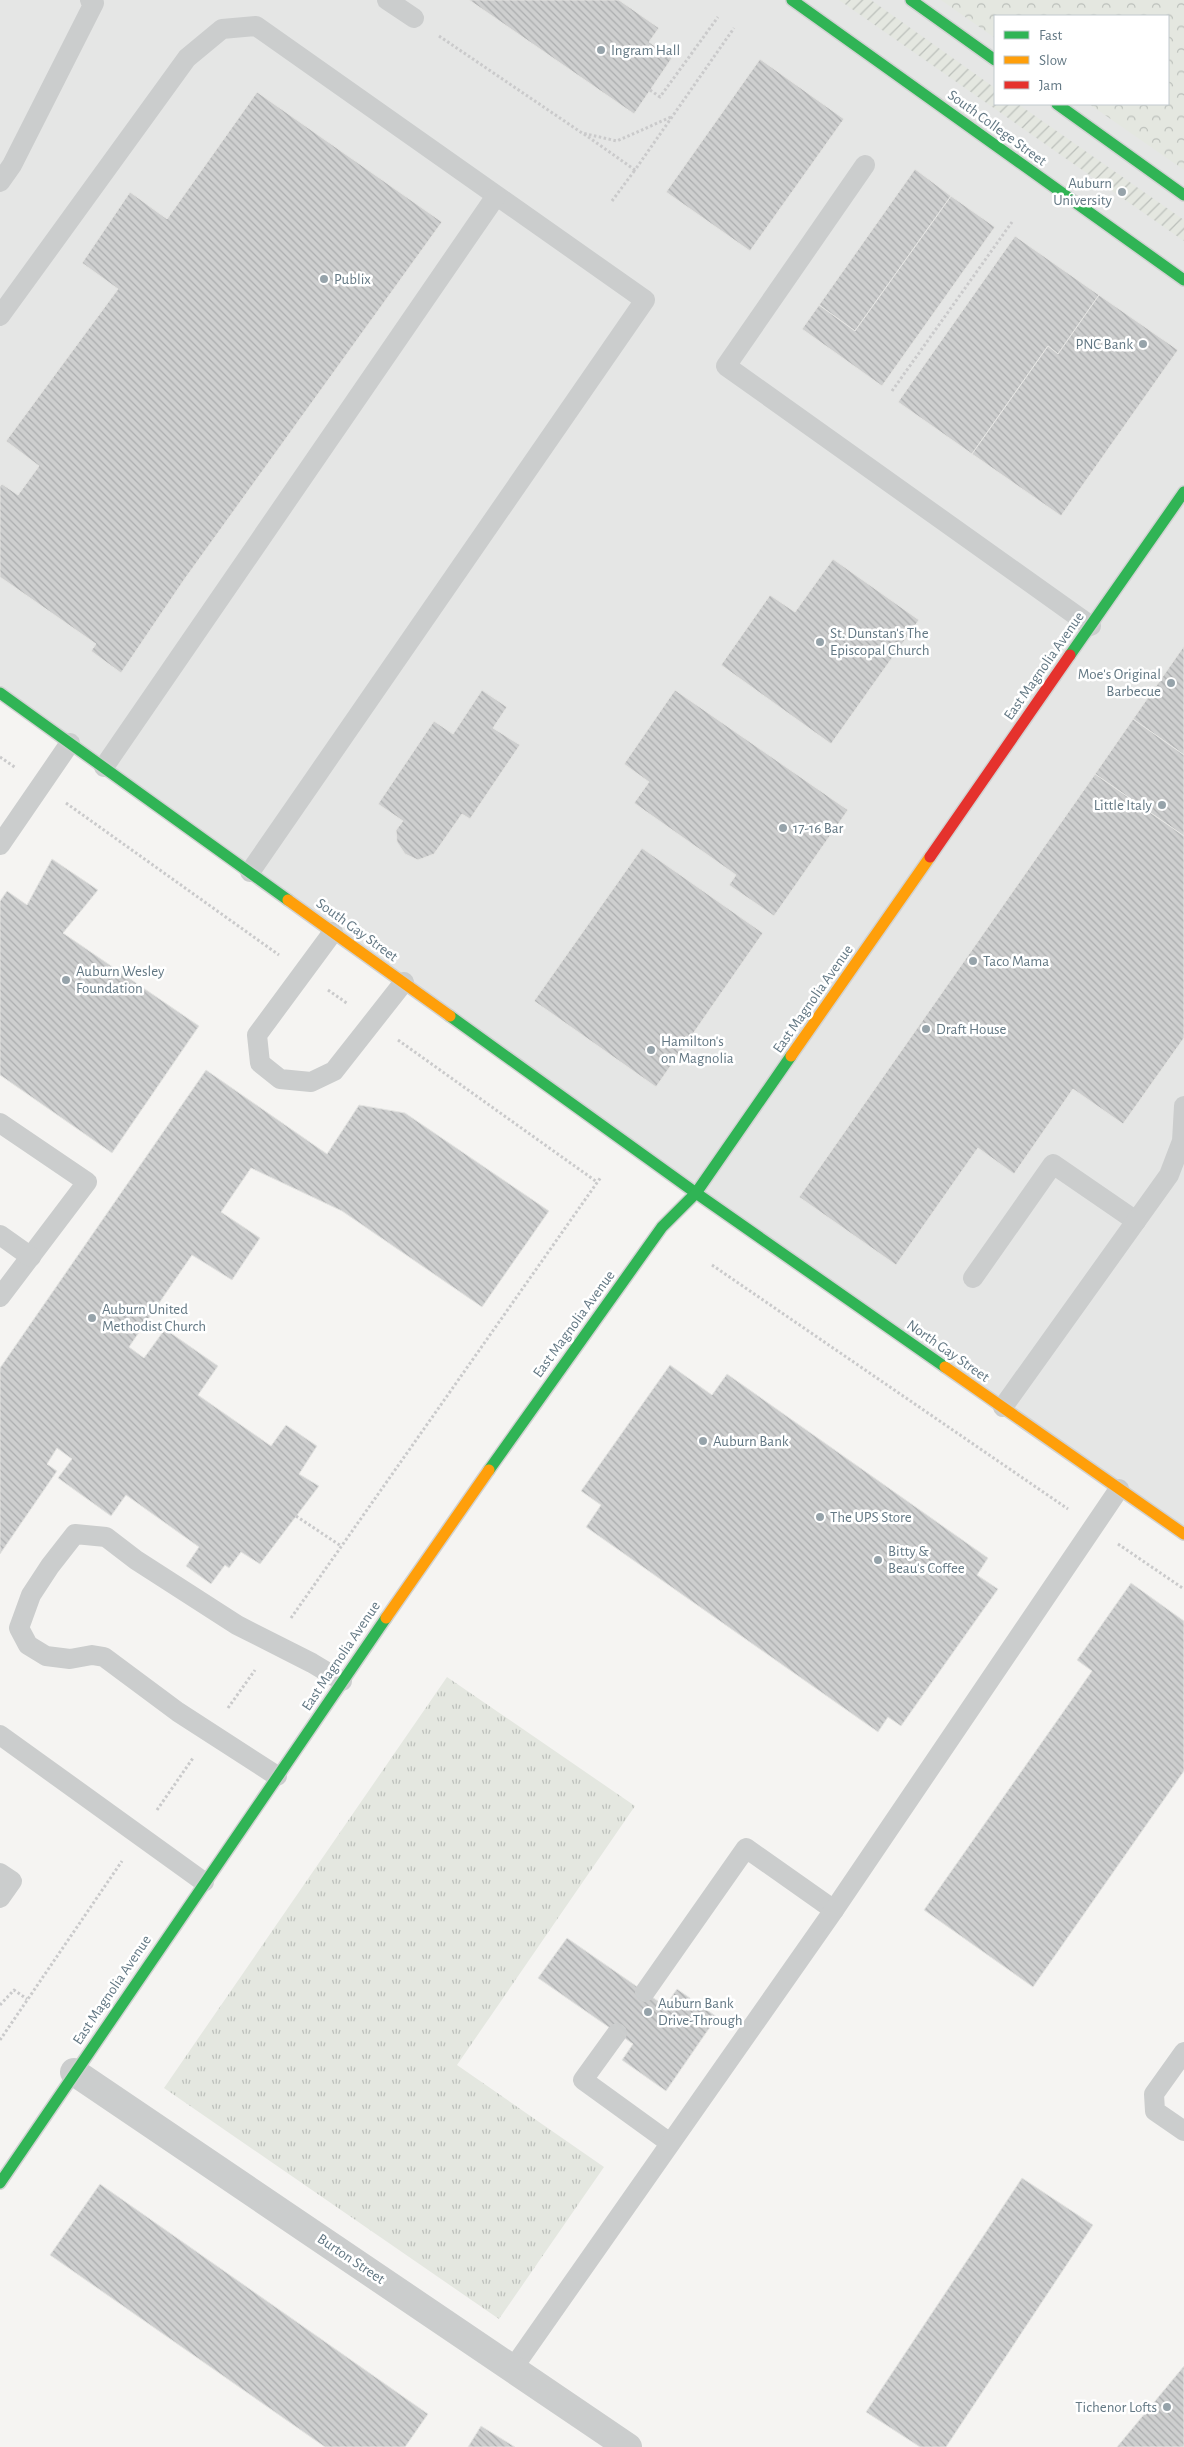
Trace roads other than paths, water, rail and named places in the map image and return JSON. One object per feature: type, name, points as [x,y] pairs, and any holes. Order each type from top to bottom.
[{"type":"street","name":"South College Street","points":[[792,0],[1184,280]]},
{"type":"street","points":[[912,0],[994,59]]},
{"type":"street","points":[[1058,105],[1184,195]]},
{"type":"street","name":"East Magnolia Avenue","points":[[0,2184],[74,2072],[448,1527],[662,1227],[696,1192],[1184,492]]},
{"type":"street","name":"South Gay Street","points":[[0,693],[696,1192]]},
{"type":"street","name":"North Gay Street","points":[[696,1192],[1184,1534]]},
{"type":"street","name":"Burton Street","points":[[74,2072],[628,2447]]},
{"type":"lane","points":[[0,182],[12,165],[94,3],[90,0]]},
{"type":"lane","points":[[387,0],[414,18]]},
{"type":"lane","points":[[0,316],[186,58],[222,28],[256,26],[645,300],[250,872]]},
{"type":"lane","points":[[865,165],[726,366],[1091,626]]},
{"type":"lane","points":[[104,767],[496,196]]},
{"type":"lane","points":[[0,845],[70,743]]},
{"type":"lane","points":[[333,932],[256,1036],[260,1063],[280,1080],[311,1082],[334,1071],[404,982]]},
{"type":"lane","points":[[1003,1407],[1169,1175],[1182,1141],[1184,1106]]},
{"type":"lane","points":[[0,1123],[87,1182],[0,1298]]},
{"type":"lane","points":[[973,1278],[1052,1164],[1136,1221]]},
{"type":"lane","points":[[0,1234],[30,1257]]},
{"type":"lane","points":[[513,2368],[834,1910],[1119,1489]]},
{"type":"lane","points":[[277,1776],[140,1685],[104,1656],[92,1654],[70,1659],[46,1656],[28,1645],[19,1628],[31,1595],[50,1566],[76,1534],[106,1537],[136,1560],[237,1625],[342,1681]]},
{"type":"lane","points":[[0,1735],[204,1882]]},
{"type":"lane","points":[[645,1992],[746,1848],[834,1910]]},
{"type":"lane","points":[[0,1873],[12,1881],[0,1898]]},
{"type":"lane","points":[[617,2033],[583,2080],[670,2143]]},
{"type":"lane","points":[[1184,2052],[1154,2094],[1155,2111],[1184,2131]]},
{"type":"place","name":"Ingram Hall","points":[[601,50]]},
{"type":"place","name":"Auburn University","points":[[1122,192]]},
{"type":"place","name":"Publix","points":[[324,279]]},
{"type":"place","name":"PNC Bank","points":[[1143,344]]},
{"type":"place","name":"St. Dunstan's The Episcopal Church","points":[[820,642]]},
{"type":"place","name":"Moe's Original Barbecue","points":[[1171,683]]},
{"type":"place","name":"Little Italy","points":[[1162,805]]},
{"type":"place","name":"17-16 Bar","points":[[783,828]]},
{"type":"place","name":"Taco Mama","points":[[973,961]]},
{"type":"place","name":"Auburn Wesley Foundation","points":[[66,980]]},
{"type":"place","name":"Draft House","points":[[926,1029]]},
{"type":"place","name":"Hamilton's on Magnolia","points":[[651,1050]]},
{"type":"place","name":"Auburn United Methodist Church","points":[[92,1318]]},
{"type":"place","name":"Auburn Bank","points":[[703,1441]]},
{"type":"place","name":"The UPS Store","points":[[820,1517]]},
{"type":"place","name":"Bitty & Beau's Coffee","points":[[878,1560]]},
{"type":"place","name":"Auburn Bank Drive-Through","points":[[648,2012]]},
{"type":"place","name":"Tichenor Lofts","points":[[1167,2407]]}]
